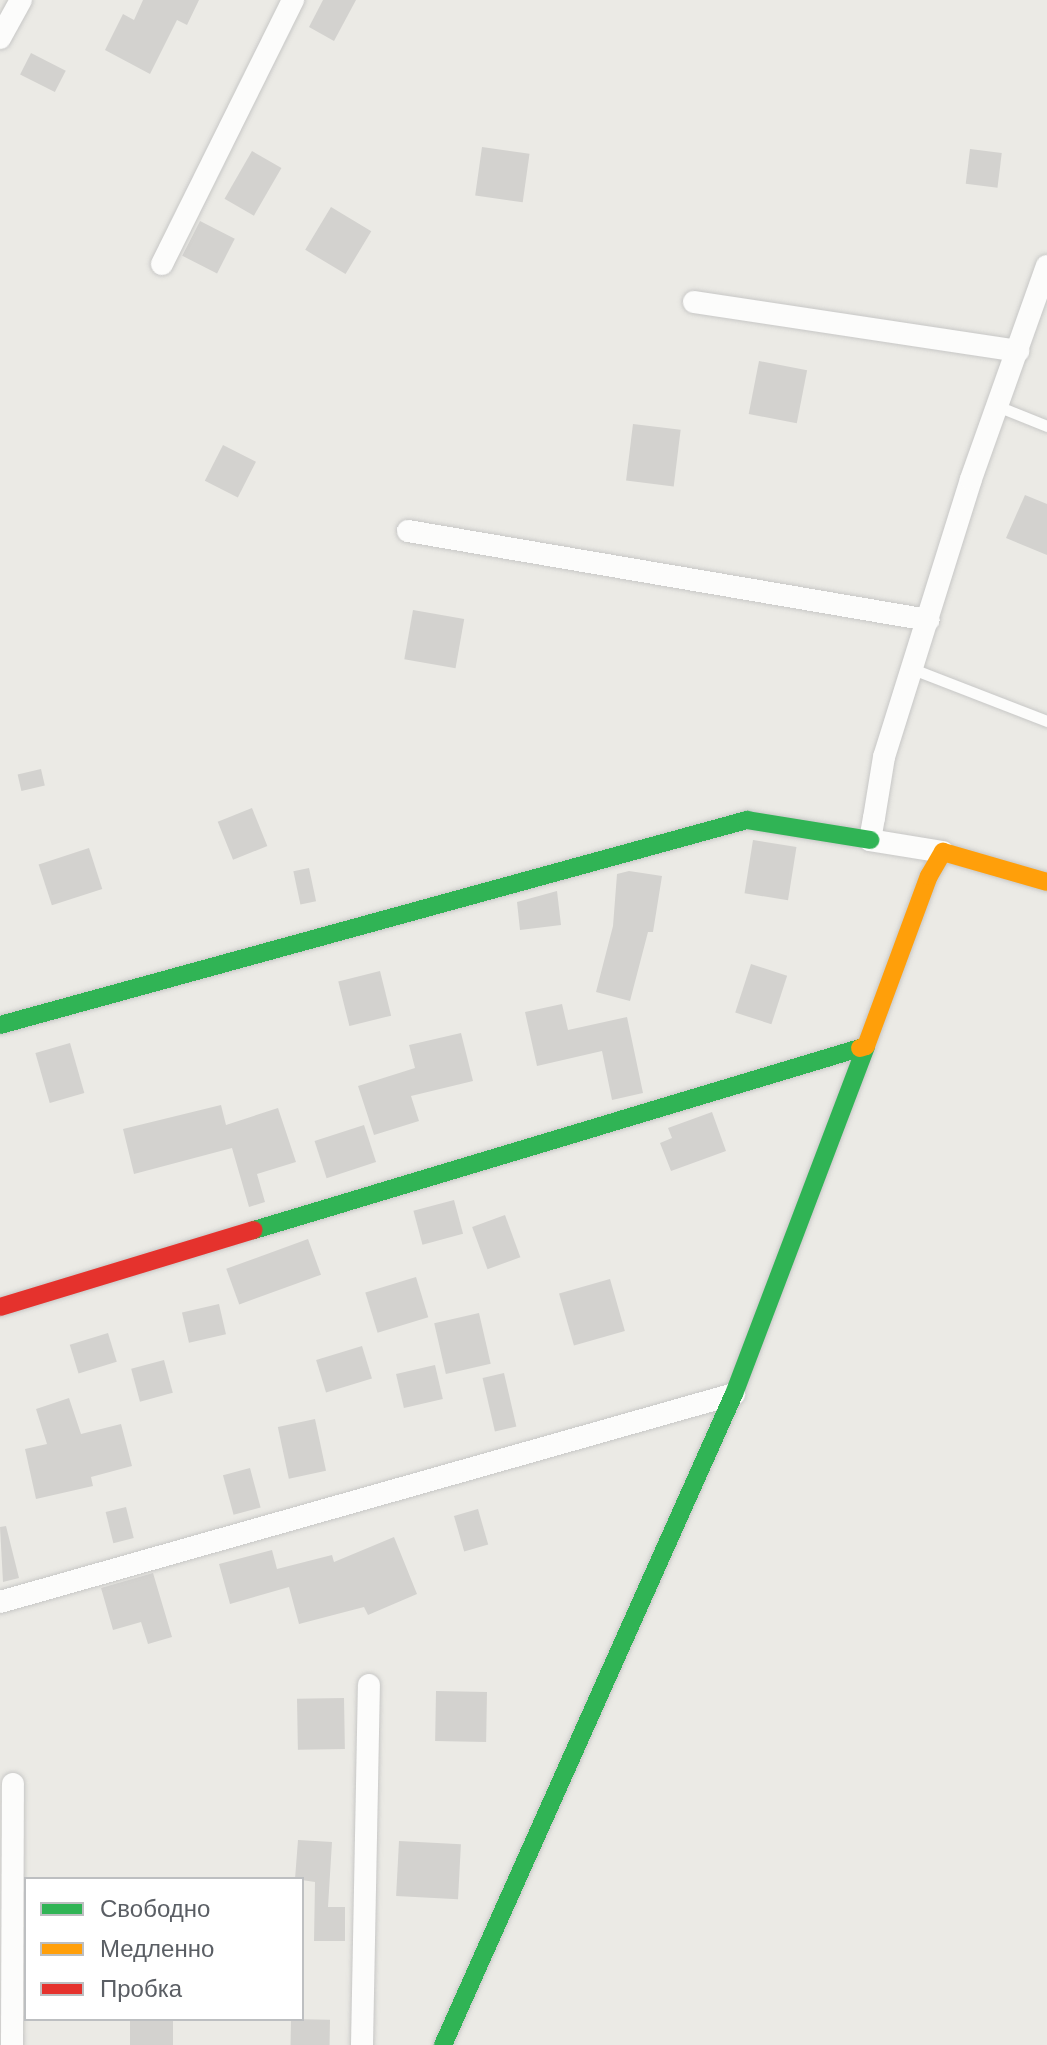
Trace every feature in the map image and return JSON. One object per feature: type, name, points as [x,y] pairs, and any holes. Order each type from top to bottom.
[{"type":"street","points":[[0,38],[21,0]]},
{"type":"street","points":[[162,264],[293,0]]},
{"type":"street","points":[[870,840],[884,757],[997,406],[1047,266]]},
{"type":"street","points":[[694,302],[1018,351]]},
{"type":"street","points":[[408,531],[928,620]]},
{"type":"street","points":[[0,1025],[747,820],[943,852],[1047,882]]},
{"type":"street","points":[[443,2045],[734,1394],[929,876],[943,852]]},
{"type":"street","points":[[0,1307],[866,1046]]},
{"type":"street","points":[[0,1602],[734,1394]]},
{"type":"street","points":[[362,2045],[369,1685]]},
{"type":"street","points":[[12,2045],[13,1784]]},
{"type":"lane","points":[[997,406],[1047,426]]},
{"type":"lane","points":[[913,669],[1047,721]]},
{"type":"building","points":[[143,0],[199,0],[187,25],[177,20],[150,74],[105,50],[123,14],[134,20]]},
{"type":"building","points":[[323,0],[356,0],[334,41],[309,27]]},
{"type":"building","points":[[31,53],[66,71],[55,92],[20,74]]},
{"type":"building","points":[[482,147],[530,154],[523,202],[475,196]]},
{"type":"building","points":[[970,149],[1002,153],[997,188],[966,184]]},
{"type":"building","points":[[252,151],[281,168],[254,216],[224,199]]},
{"type":"building","points":[[331,207],[371,231],[346,274],[305,250]]},
{"type":"building","points":[[200,221],[235,239],[217,273],[182,256]]},
{"type":"building","points":[[759,361],[807,370],[797,423],[749,414]]},
{"type":"building","points":[[633,424],[681,430],[674,486],[626,481]]},
{"type":"building","points":[[223,445],[256,462],[238,497],[205,481]]},
{"type":"building","points":[[1025,495],[1047,504],[1047,555],[1006,538]]},
{"type":"building","points":[[413,610],[464,619],[456,668],[404,659]]},
{"type":"building","points":[[41,769],[45,786],[21,791],[18,774]]},
{"type":"building","points":[[252,808],[267,846],[233,860],[218,822]]},
{"type":"building","points":[[753,840],[796,847],[788,900],[745,893]]},
{"type":"building","points":[[89,848],[102,889],[52,905],[39,864]]},
{"type":"building","points":[[309,868],[316,901],[300,905],[293,871]]},
{"type":"building","points":[[629,871],[662,876],[653,932],[648,932],[630,1001],[596,992],[613,926],[617,874]]},
{"type":"building","points":[[557,891],[561,925],[520,930],[517,902]]},
{"type":"building","points":[[751,964],[787,976],[771,1024],[735,1013]]},
{"type":"building","points":[[380,971],[391,1016],[349,1026],[338,981]]},
{"type":"building","points":[[562,1004],[568,1030],[627,1017],[643,1093],[612,1100],[602,1051],[537,1066],[525,1012]]},
{"type":"building","points":[[461,1033],[473,1081],[411,1096],[419,1121],[374,1135],[358,1086],[415,1068],[409,1045]]},
{"type":"building","points":[[70,1043],[84,1093],[50,1103],[35,1053]]},
{"type":"building","points":[[221,1105],[226,1125],[278,1108],[296,1162],[257,1174],[265,1202],[249,1207],[232,1148],[134,1174],[123,1129]]},
{"type":"building","points":[[712,1112],[726,1151],[671,1171],[660,1143],[672,1138],[668,1128]]},
{"type":"building","points":[[364,1125],[376,1162],[327,1178],[315,1141]]},
{"type":"building","points":[[454,1200],[463,1234],[422,1245],[413,1211]]},
{"type":"building","points":[[505,1215],[520,1257],[488,1269],[472,1227]]},
{"type":"building","points":[[308,1239],[321,1275],[239,1304],[226,1269]]},
{"type":"building","points":[[416,1277],[428,1317],[378,1333],[365,1292]]},
{"type":"building","points":[[610,1279],[625,1331],[574,1346],[559,1294]]},
{"type":"building","points":[[219,1304],[226,1334],[189,1343],[182,1313]]},
{"type":"building","points":[[479,1313],[491,1364],[446,1374],[434,1323]]},
{"type":"building","points":[[108,1333],[117,1362],[79,1373],[70,1345]]},
{"type":"building","points":[[362,1346],[372,1379],[326,1393],[316,1360]]},
{"type":"building","points":[[164,1360],[173,1393],[140,1402],[131,1369]]},
{"type":"building","points":[[435,1365],[443,1399],[404,1408],[396,1374]]},
{"type":"building","points":[[504,1373],[516,1427],[495,1432],[483,1378]]},
{"type":"building","points":[[69,1398],[81,1434],[121,1424],[132,1466],[91,1477],[93,1486],[36,1499],[25,1449],[47,1444],[36,1409]]},
{"type":"building","points":[[315,1419],[326,1471],[289,1479],[278,1427]]},
{"type":"building","points":[[250,1468],[261,1508],[234,1515],[223,1475]]},
{"type":"building","points":[[126,1507],[134,1538],[113,1543],[106,1512]]},
{"type":"building","points":[[478,1509],[488,1545],[464,1551],[454,1516]]},
{"type":"building","points":[[6,1526],[19,1578],[3,1582],[0,1527]]},
{"type":"building","points":[[394,1537],[417,1594],[368,1615],[364,1607],[299,1624],[289,1587],[230,1604],[219,1564],[272,1550],[277,1569],[332,1555],[334,1562]]},
{"type":"building","points":[[153,1573],[172,1637],[148,1644],[141,1622],[113,1630],[101,1588]]},
{"type":"building","points":[[436,1691],[487,1692],[486,1742],[435,1741]]},
{"type":"building","points":[[344,1698],[345,1749],[298,1750],[297,1699]]},
{"type":"building","points":[[298,1840],[332,1842],[328,1907],[345,1907],[345,1941],[314,1941],[315,1882],[295,1877]]},
{"type":"building","points":[[399,1841],[461,1844],[458,1899],[396,1896]]},
{"type":"building","points":[[330,2020],[330,2045],[291,2045],[291,2021]]},
{"type":"building","points":[[130,2021],[173,2021],[173,2045],[130,2045]]},
{"type":"traffic: fast","points":[[0,1025],[747,820],[870,840]]},
{"type":"traffic: fast","points":[[443,2045],[734,1394],[866,1046]]},
{"type":"traffic: fast","points":[[254,1230],[860,1048]]},
{"type":"traffic: slow","points":[[860,1048],[866,1046],[929,876],[943,852],[1047,882]]},
{"type":"traffic: jam","points":[[0,1307],[254,1230]]}]
